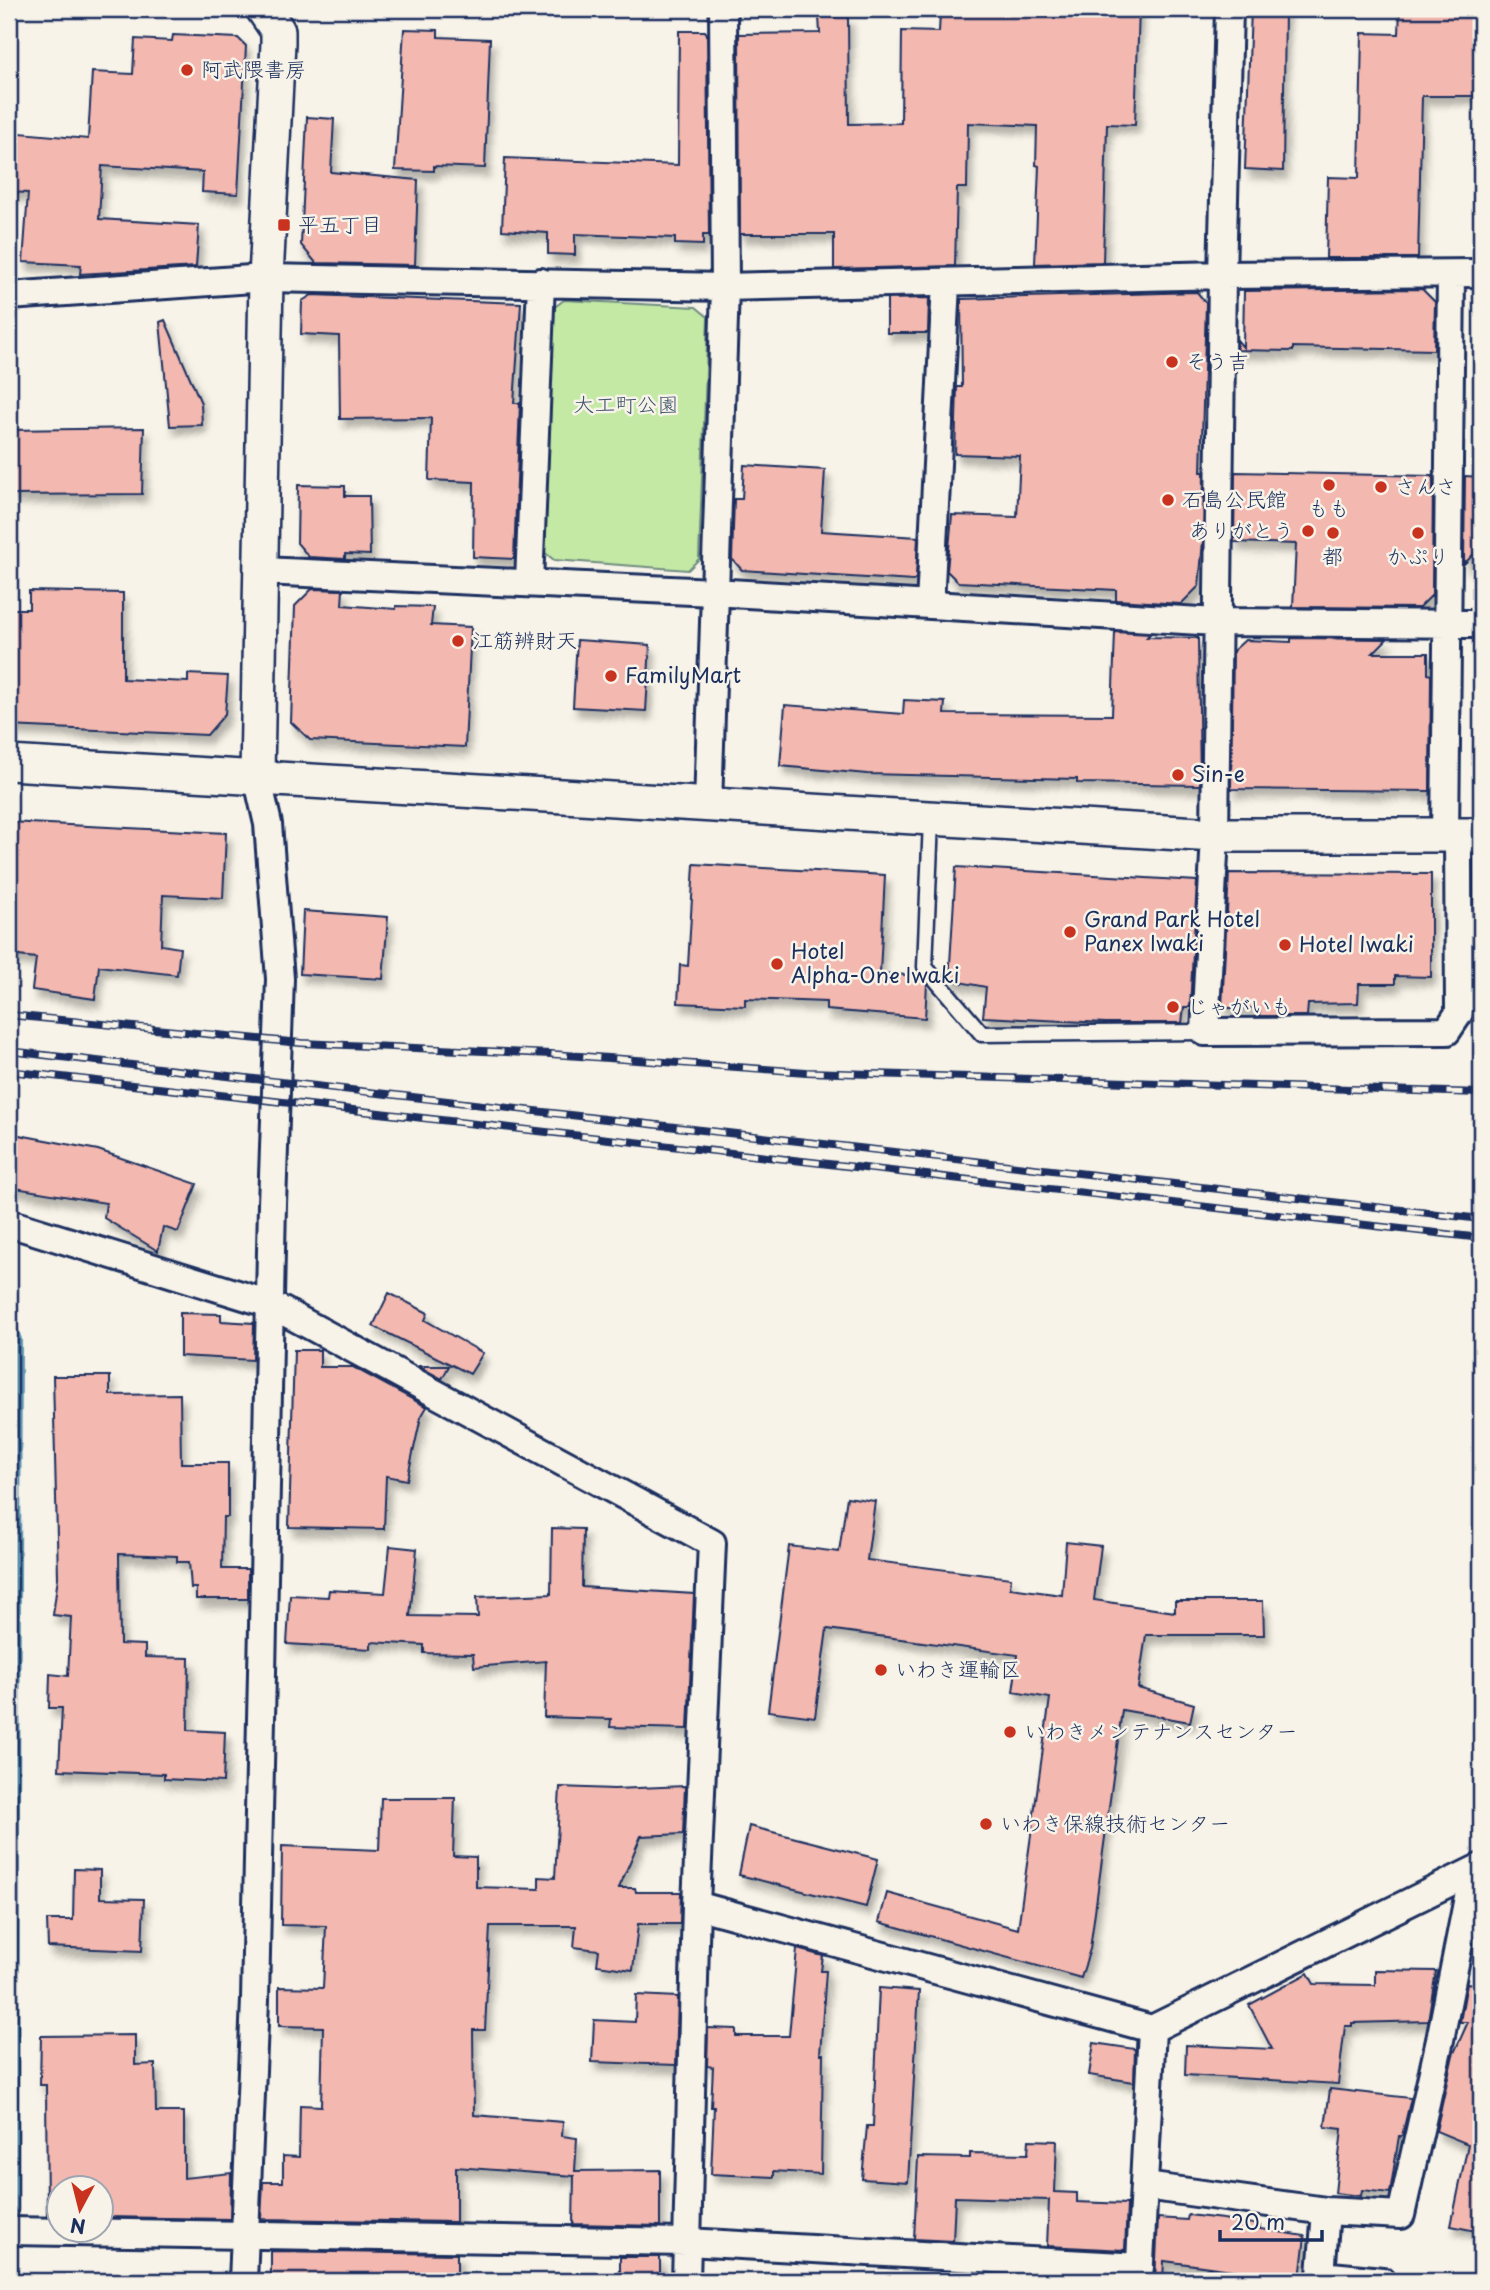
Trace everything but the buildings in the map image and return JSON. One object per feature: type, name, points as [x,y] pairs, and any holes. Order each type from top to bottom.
[{"type":"street","points":[[243,2281],[255,2000],[280,979],[268,824],[257,776],[263,571],[266,278],[278,31],[263,9]]},
{"type":"street","points":[[708,806],[725,287],[723,9]]},
{"type":"street","points":[[1229,9],[1222,275],[1215,835],[1211,863],[1205,1032],[1447,1031],[1459,1013],[1461,836],[1448,623],[1451,275]]},
{"type":"street","points":[[9,296],[266,278],[725,287],[1222,275],[1481,273]]},
{"type":"street","points":[[529,583],[541,282]]},
{"type":"street","points":[[930,605],[946,283]]},
{"type":"street","points":[[263,571],[713,592],[1217,622],[1481,624]]},
{"type":"street","points":[[9,763],[1215,835],[1461,836]]},
{"type":"street","points":[[9,1223],[270,1304],[712,1543],[696,1905],[686,2281]]},
{"type":"street","points":[[696,1905],[1152,2029],[1477,1869]]},
{"type":"street","points":[[1145,2186],[1326,2211],[1401,2215],[1477,1869]]},
{"type":"street","points":[[9,2231],[687,2242],[1140,2274],[1152,2029]]},
{"type":"street","points":[[1326,2211],[1321,2275],[1382,2281]]},
{"type":"lane","points":[[931,820],[925,967],[982,1034],[1205,1032]]},
{"type":"green space","name":"大工町公園","points":[[564,300],[696,307],[708,317],[699,559],[688,570],[554,560],[543,551],[552,309]]},
{"type":"waterway","points":[[9,1318],[17,1340],[13,2281]]},
{"type":"railway","points":[[9,1015],[301,1043],[551,1054],[806,1072],[1481,1093]]},
{"type":"railway","points":[[9,1051],[1481,1219]]},
{"type":"railway","points":[[9,1071],[1481,1238]]},
{"type":"place","name":"阿武隈書房","points":[[187,70]]},
{"type":"place","name":"平五丁目","points":[[284,225]]},
{"type":"place","name":"そう吉","points":[[1172,362]]},
{"type":"place","name":"もも","points":[[1329,485]]},
{"type":"place","name":"さんさ","points":[[1381,487]]},
{"type":"place","name":"石島公民館","points":[[1168,500]]},
{"type":"place","name":"ありがとう","points":[[1308,531]]},
{"type":"place","name":"都","points":[[1333,533]]},
{"type":"place","name":"かぷり","points":[[1418,533]]},
{"type":"place","name":"江筋辨財天","points":[[458,641]]},
{"type":"place","name":"FamilyMart","points":[[611,676]]},
{"type":"place","name":"Sin-e","points":[[1178,775]]},
{"type":"place","name":"Grand Park Hotel Panex Iwaki","points":[[1070,932]]},
{"type":"place","name":"Hotel Iwaki","points":[[1285,945]]},
{"type":"place","name":"Hotel Alpha-One Iwaki","points":[[777,964]]},
{"type":"place","name":"じゃがいも","points":[[1173,1007]]},
{"type":"place","name":"いわき運輸区","points":[[881,1670]]},
{"type":"place","name":"いわきメンテナンスセンター","points":[[1010,1732]]},
{"type":"place","name":"いわき保線技術センター","points":[[986,1824]]}]
